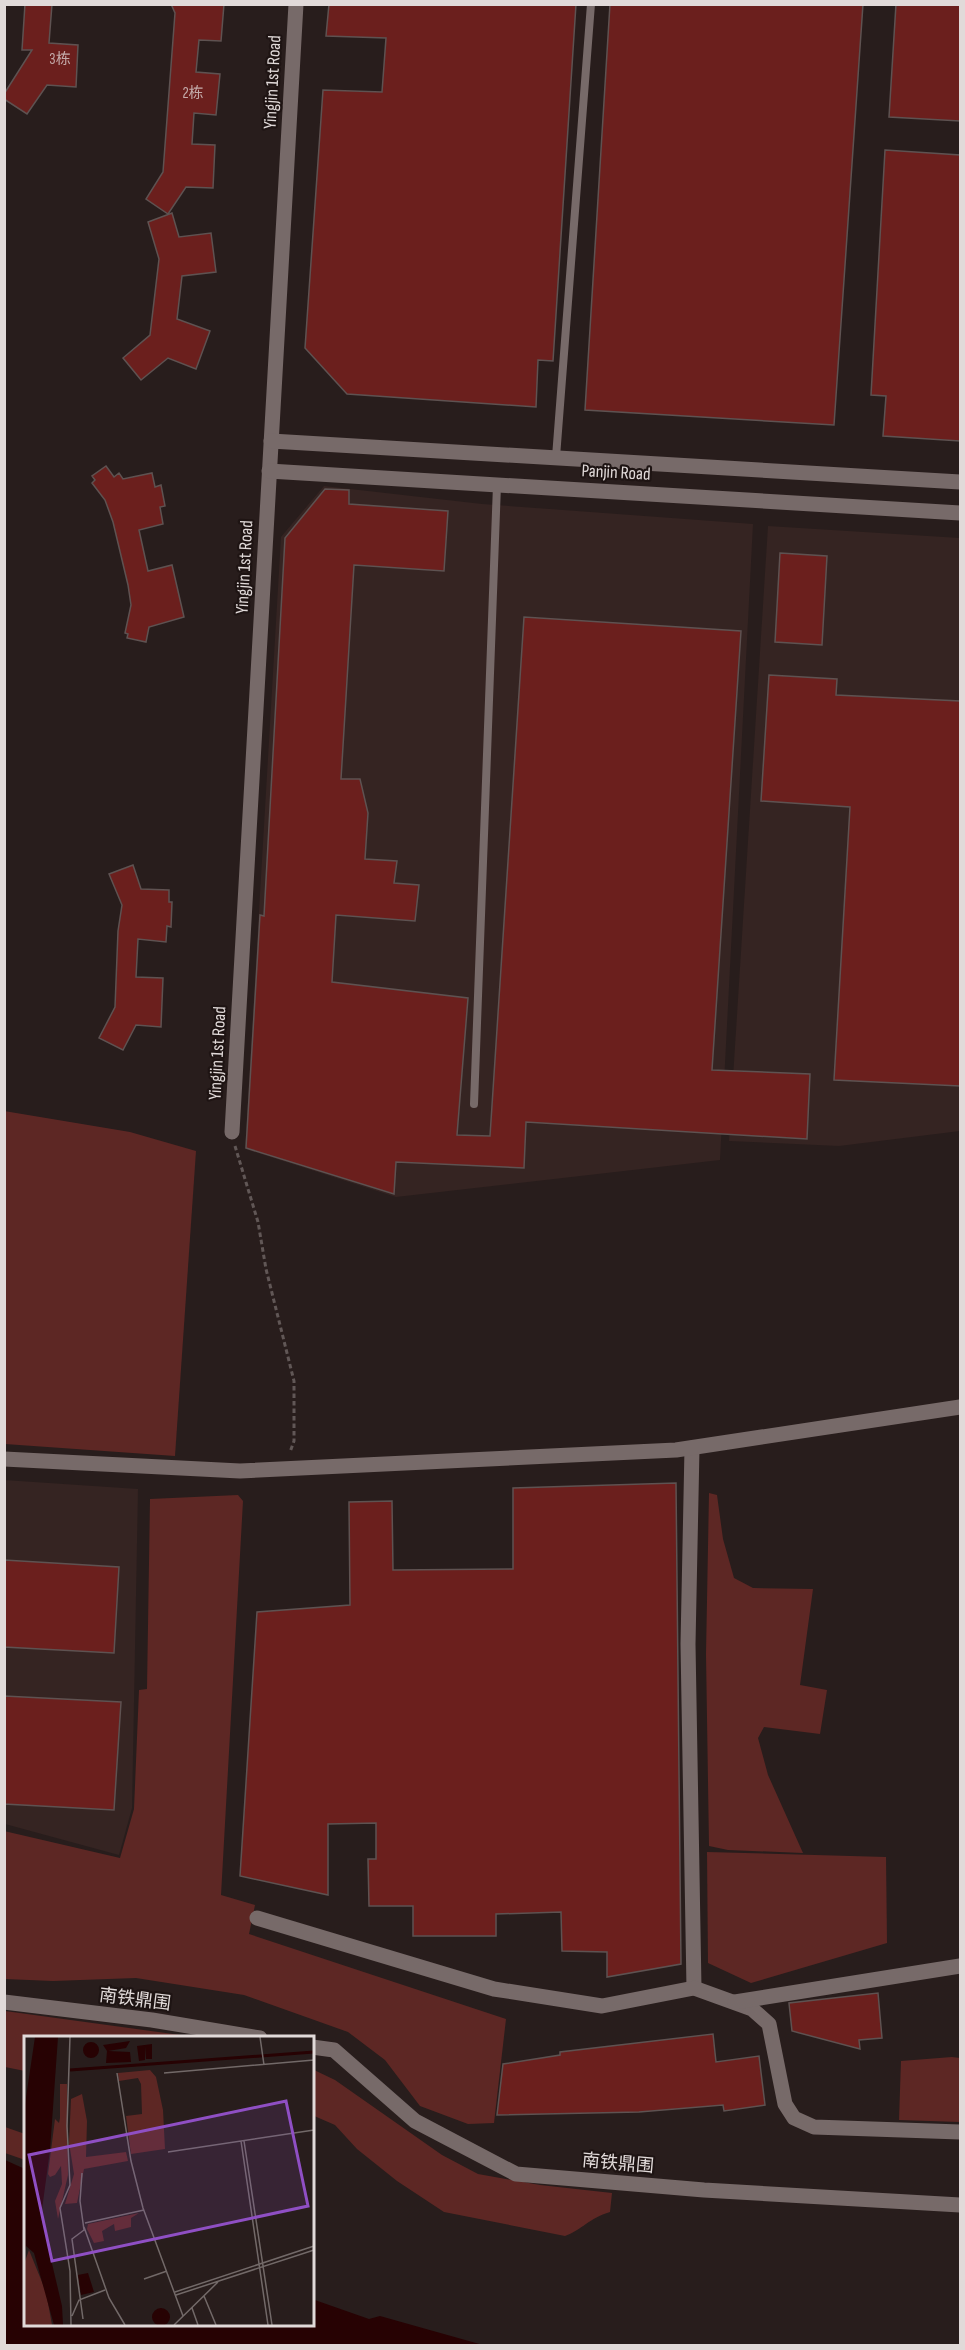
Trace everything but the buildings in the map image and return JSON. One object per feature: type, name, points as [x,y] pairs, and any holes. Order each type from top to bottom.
[{"type":"street","name":"Yingjin 1st Road","points":[[232,1132],[296,4]]},
{"type":"street","name":"Panjin Road","points":[[271,441],[960,482]]},
{"type":"street","name":"Panjin Road","points":[[269,471],[960,513]]},
{"type":"street","points":[[4,1459],[240,1472],[692,1448],[960,1407]]},
{"type":"street","points":[[692,1448],[688,1644],[694,1988]]},
{"type":"street","points":[[257,1918],[505,1991],[602,2006],[694,1988],[752,2009],[769,2024],[785,2104],[794,2118],[814,2127],[960,2132]]},
{"type":"street","points":[[733,2002],[960,1966]]},
{"type":"street","name":"南铁鼎围","points":[[4,2002],[152,2020],[248,2036]]},
{"type":"street","name":"南铁鼎围","points":[[314,2047],[334,2050],[415,2121],[516,2174],[704,2190],[960,2205]]},
{"type":"lane","points":[[556,457],[591,4]]},
{"type":"lane","points":[[474,1104],[497,485]]},
{"type":"path","points":[[232,1132],[258,1222],[266,1269],[294,1381],[294,1441],[286,1469]]},
{"type":"shaded area","points":[[324,486],[482,504],[753,524],[720,1160],[396,1197],[245,1149],[281,537]]},
{"type":"shaded area","points":[[768,526],[960,538],[960,1131],[839,1146],[729,1141]]},
{"type":"shaded area","points":[[4,1111],[130,1132],[196,1151],[175,1456],[5,1444]]},
{"type":"shaded area","points":[[4,1480],[138,1489],[132,1808],[119,1855],[5,1824]]},
{"type":"shaded area","points":[[709,1493],[717,1495],[723,1539],[734,1578],[753,1588],[813,1589],[800,1685],[827,1690],[820,1734],[764,1727],[758,1738],[768,1775],[803,1853],[728,1850],[709,1846],[706,1654]]},
{"type":"shaded area","points":[[238,1495],[243,1501],[221,1895],[255,1905],[249,1934],[506,2019],[494,2123],[468,2124],[420,2106],[385,2060],[348,2032],[244,1995],[136,1978],[53,1981],[5,1979],[4,1831],[120,1858],[134,1809],[139,1690],[147,1689],[150,1499]]},
{"type":"shaded area","points":[[707,1852],[886,1857],[887,1943],[751,1983],[708,1963]]},
{"type":"shaded area","points":[[5,2011],[187,2036],[24,2036],[24,2071],[5,2067]]},
{"type":"shaded area","points":[[960,2058],[960,2122],[899,2120],[901,2061]]},
{"type":"shaded area","points":[[314,2070],[335,2080],[442,2155],[478,2174],[540,2185],[612,2193],[610,2212],[596,2217],[565,2236],[444,2212],[397,2181],[357,2149],[335,2125],[314,2116]]},
{"type":"shaded area","points":[[5,2127],[24,2134],[24,2160],[5,2153]]},
{"type":"shaded area","points":[[5,2160],[24,2169],[24,2326],[314,2326],[314,2300],[369,2319],[380,2316],[483,2345],[5,2345]]}]
